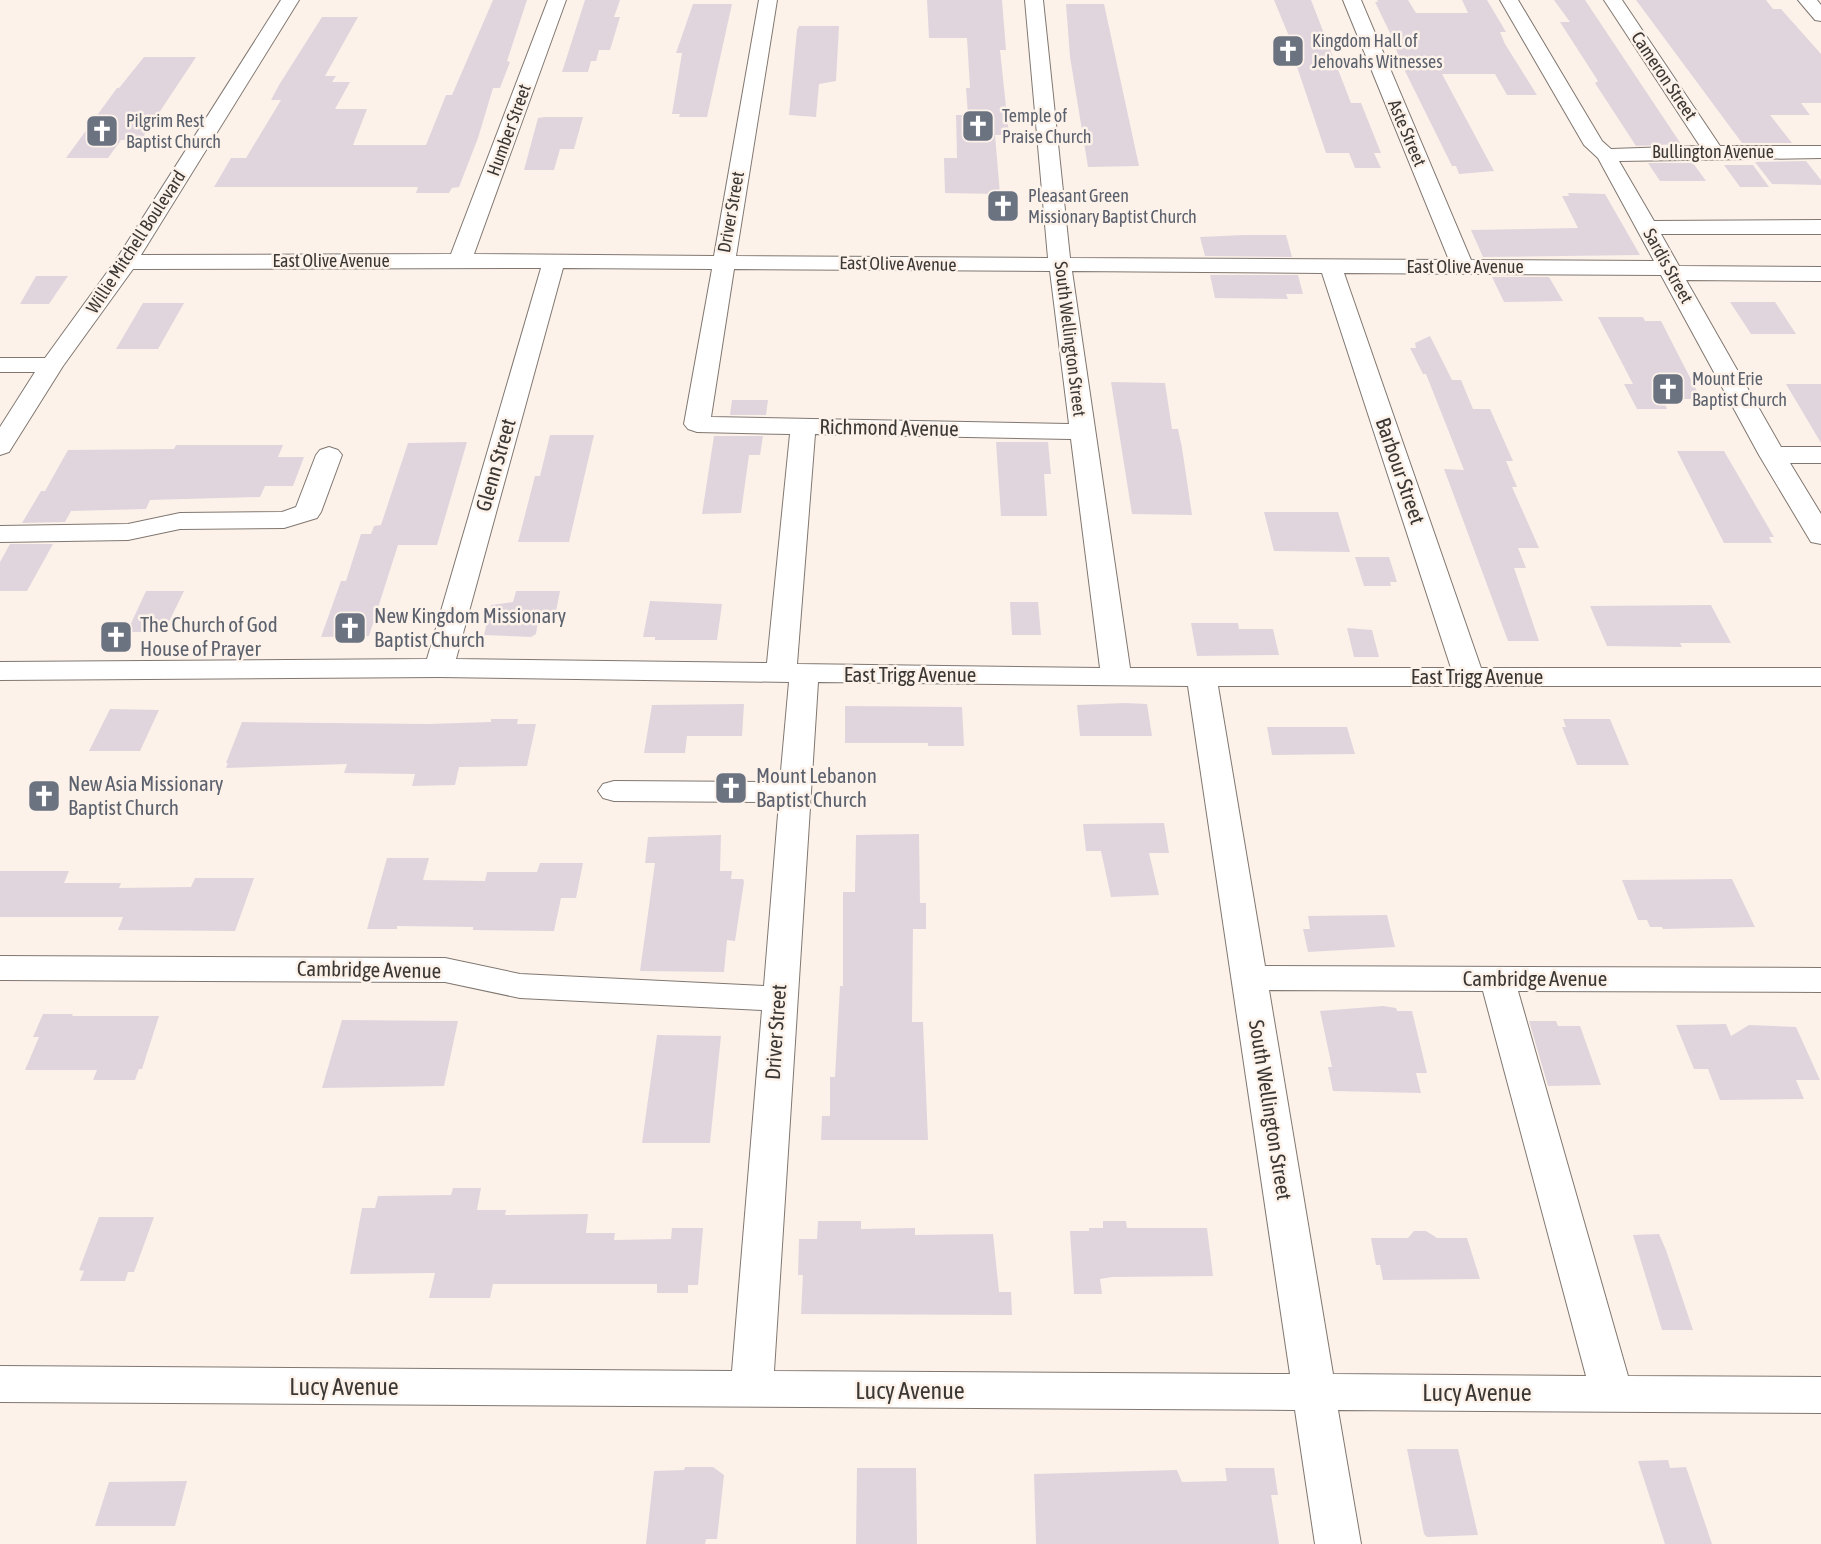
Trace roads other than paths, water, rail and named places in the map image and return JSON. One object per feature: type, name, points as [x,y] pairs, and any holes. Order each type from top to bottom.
[{"type":"street","name":"Willie Mitchell Boulevard","points":[[0,447],[52,365],[126,262],[290,0]]},
{"type":"street","name":"Humber Street","points":[[460,261],[557,0]]},
{"type":"street","name":"Driver Street","points":[[697,424],[768,0]]},
{"type":"street","name":"South Wellington Street","points":[[1034,0],[1060,265],[1116,677]]},
{"type":"street","name":"Aste Street","points":[[1352,0],[1463,267]]},
{"type":"street","name":"Sardis Street","points":[[1509,0],[1594,145],[1606,155],[1772,455],[1821,536]]},
{"type":"street","name":"Cameron Street","points":[[1613,0],[1714,152]]},
{"type":"street","points":[[1807,0],[1821,16]]},
{"type":"street","name":"Bullington Avenue","points":[[1606,155],[1821,152]]},
{"type":"street","points":[[1647,228],[1821,227]]},
{"type":"street","name":"East Olive Avenue","points":[[126,262],[460,261],[1463,267],[1821,274]]},
{"type":"street","name":"Glenn Street","points":[[439,668],[554,262]]},
{"type":"street","name":"Barbour Street","points":[[1331,267],[1469,676]]},
{"type":"street","points":[[0,365],[52,365]]},
{"type":"street","name":"Richmond Avenue","points":[[697,424],[1082,432]]},
{"type":"street","name":"Driver Street","points":[[751,1390],[794,792],[792,674],[803,427]]},
{"type":"street","points":[[0,534],[128,532],[180,521],[284,520],[308,512],[329,455]]},
{"type":"street","points":[[1772,455],[1821,455]]},
{"type":"street","name":"East Trigg Avenue","points":[[0,671],[439,668],[1116,677],[1821,677]]},
{"type":"street","name":"South Wellington Street","points":[[1202,677],[1312,1392],[1338,1544]]},
{"type":"street","points":[[614,791],[794,792]]},
{"type":"street","name":"Cambridge Avenue","points":[[0,968],[445,970],[520,986],[779,999]]},
{"type":"street","name":"Cambridge Avenue","points":[[1250,978],[1821,980]]},
{"type":"street","points":[[1497,978],[1612,1394]]},
{"type":"street","name":"Lucy Avenue","points":[[0,1384],[1821,1395]]},
{"type":"place","name":"Kingdom Hall of Jehovahs Witnesses","points":[[1288,51]]},
{"type":"place","name":"Temple of Praise Church","points":[[978,126]]},
{"type":"place","name":"Pilgrim Rest Baptist Church","points":[[102,131]]},
{"type":"place","name":"Pleasant Green Missionary Baptist Church","points":[[1003,206]]},
{"type":"place","name":"Mount Erie Baptist Church","points":[[1668,389]]},
{"type":"place","name":"New Kingdom Missionary Baptist Church","points":[[350,628]]},
{"type":"place","name":"The Church of God House of Prayer","points":[[116,637]]},
{"type":"place","name":"Mount Lebanon Baptist Church","points":[[731,788]]},
{"type":"place","name":"New Asia Missionary Baptist Church","points":[[44,796]]}]
